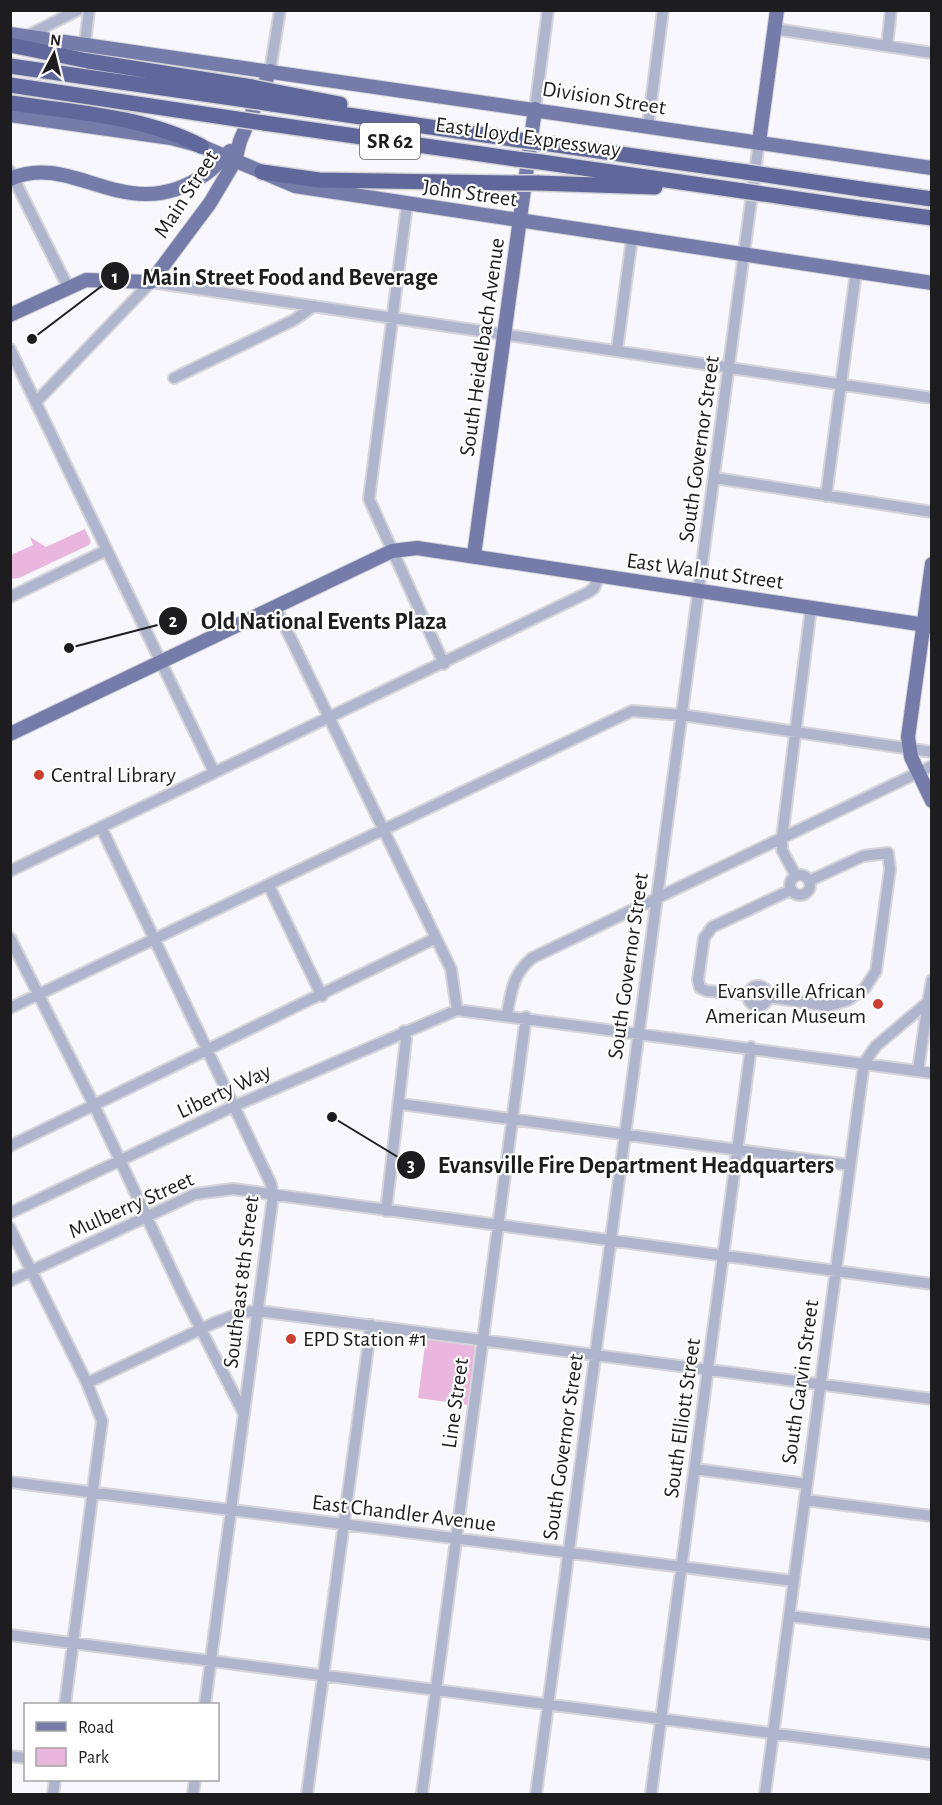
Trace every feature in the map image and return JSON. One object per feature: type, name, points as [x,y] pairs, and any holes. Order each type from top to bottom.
[{"type":"highway","points":[[10,45],[249,94]]},
{"type":"highway","name":"East Lloyd Expressway","points":[[10,66],[249,94],[519,140],[932,199]]},
{"type":"highway","name":"East Lloyd Expressway","points":[[10,85],[932,218]]},
{"type":"highway","points":[[10,103],[135,123],[174,132],[201,146]]},
{"type":"highway","points":[[262,172],[319,180],[537,183],[737,190]]},
{"type":"main road","points":[[759,142],[777,10]]},
{"type":"main road","name":"Division Street","points":[[18,35],[932,168]]},
{"type":"main road","name":"Main Street","points":[[151,282],[210,203],[270,71]]},
{"type":"main road","name":"South Heidelbach Avenue","points":[[474,555],[535,109]]},
{"type":"main road","name":"John Street","points":[[10,116],[171,138],[201,146],[295,186],[407,205],[932,282]]},
{"type":"main road","points":[[12,176],[41,174],[65,176],[123,193],[150,195],[196,181],[230,159]]},
{"type":"main road","points":[[10,315],[86,280],[151,282]]},
{"type":"main road","name":"East Walnut Street","points":[[392,551],[417,548],[474,555],[927,626]]},
{"type":"main road","points":[[10,734],[392,551]]},
{"type":"main road","points":[[932,564],[927,626],[909,748],[932,801]]},
{"type":"street","points":[[18,35],[78,10]]},
{"type":"street","points":[[85,44],[89,10]]},
{"type":"street","points":[[270,71],[280,10]]},
{"type":"street","points":[[535,109],[548,10]]},
{"type":"street","points":[[648,126],[663,10]]},
{"type":"street","points":[[887,45],[891,10]]},
{"type":"street","points":[[775,29],[932,53]]},
{"type":"street","name":"South Governor Street","points":[[536,1794],[759,142]]},
{"type":"street","points":[[12,176],[68,287]]},
{"type":"street","points":[[407,205],[369,500],[444,664]]},
{"type":"street","points":[[617,350],[632,238]]},
{"type":"street","points":[[826,496],[856,272]]},
{"type":"street","points":[[151,282],[932,398]]},
{"type":"street","name":"Main Street","points":[[36,402],[151,282]]},
{"type":"street","points":[[174,378],[294,320],[314,306]]},
{"type":"street","points":[[10,349],[214,772]]},
{"type":"street","points":[[715,478],[932,512]]},
{"type":"street","points":[[10,597],[107,550]]},
{"type":"street","points":[[10,870],[444,664],[589,592],[594,588],[599,576]]},
{"type":"street","points":[[275,606],[436,938],[453,978],[457,1010],[526,1017],[932,1073]]},
{"type":"street","points":[[796,876],[782,850],[782,838],[811,608]]},
{"type":"street","points":[[10,1008],[155,941],[632,711],[682,715],[932,752]]},
{"type":"street","points":[[507,1015],[514,979],[521,968],[532,958],[932,766]]},
{"type":"street","name":"Southeast 8th Street","points":[[100,827],[207,1052],[236,1107],[271,1184],[273,1196],[205,1703]]},
{"type":"street","points":[[791,890],[712,927],[705,934],[698,980],[700,988],[707,991],[748,994],[751,1002],[757,1006],[765,1004],[769,997],[828,1006],[857,995],[876,971],[890,869],[888,853],[863,856],[809,881]]},
{"type":"street","points":[[796,876],[803,876],[809,881]]},
{"type":"street","points":[[791,890],[791,882],[796,876]]},
{"type":"street","points":[[791,890],[797,894],[804,894],[809,888],[809,881]]},
{"type":"street","points":[[269,886],[322,996]]},
{"type":"street","points":[[10,938],[244,1414]]},
{"type":"street","points":[[10,1146],[322,996],[436,938]]},
{"type":"street","points":[[918,1071],[932,980]]},
{"type":"street","points":[[864,1063],[876,1046],[928,1002]]},
{"type":"street","name":"Liberty Way","points":[[10,1213],[236,1107],[404,1031],[457,1010]]},
{"type":"street","name":"Line Street","points":[[422,1794],[526,1017]]},
{"type":"street","points":[[386,1211],[401,1104],[406,1039],[404,1031]]},
{"type":"street","name":"South Elliott Street","points":[[651,1794],[751,1047]]},
{"type":"street","name":"South Garvin Street","points":[[765,1794],[864,1063]]},
{"type":"street","points":[[401,1104],[849,1165]]},
{"type":"street","name":"Mulberry Street","points":[[10,1281],[195,1194],[232,1189],[932,1284]]},
{"type":"street","points":[[10,1228],[87,1383],[102,1421],[65,1703]]},
{"type":"street","points":[[87,1383],[201,1329],[243,1312],[258,1311],[932,1399]]},
{"type":"street","points":[[307,1794],[371,1325]]},
{"type":"street","points":[[695,1469],[807,1484]]},
{"type":"street","name":"East Chandler Avenue","points":[[10,1482],[793,1581]]},
{"type":"street","points":[[805,1500],[932,1516]]},
{"type":"street","points":[[789,1616],[932,1634]]},
{"type":"street","points":[[10,1635],[932,1754]]},
{"type":"green space","points":[[85,529],[91,542],[89,545],[19,578],[11,579],[11,555],[33,545],[30,537],[46,547]]},
{"type":"green space","points":[[426,1338],[475,1345],[468,1405],[418,1398]]},
{"type":"place","name":"Main Street Food and Beverage","points":[[32,339]]},
{"type":"place","name":"Old National Events Plaza","points":[[69,648]]},
{"type":"place","name":"Central Library","points":[[39,775]]},
{"type":"place","name":"Evansville African American Museum","points":[[878,1004]]},
{"type":"place","name":"Evansville Fire Department Headquarters","points":[[332,1117]]},
{"type":"place","name":"EPD Station #1","points":[[291,1339]]}]
